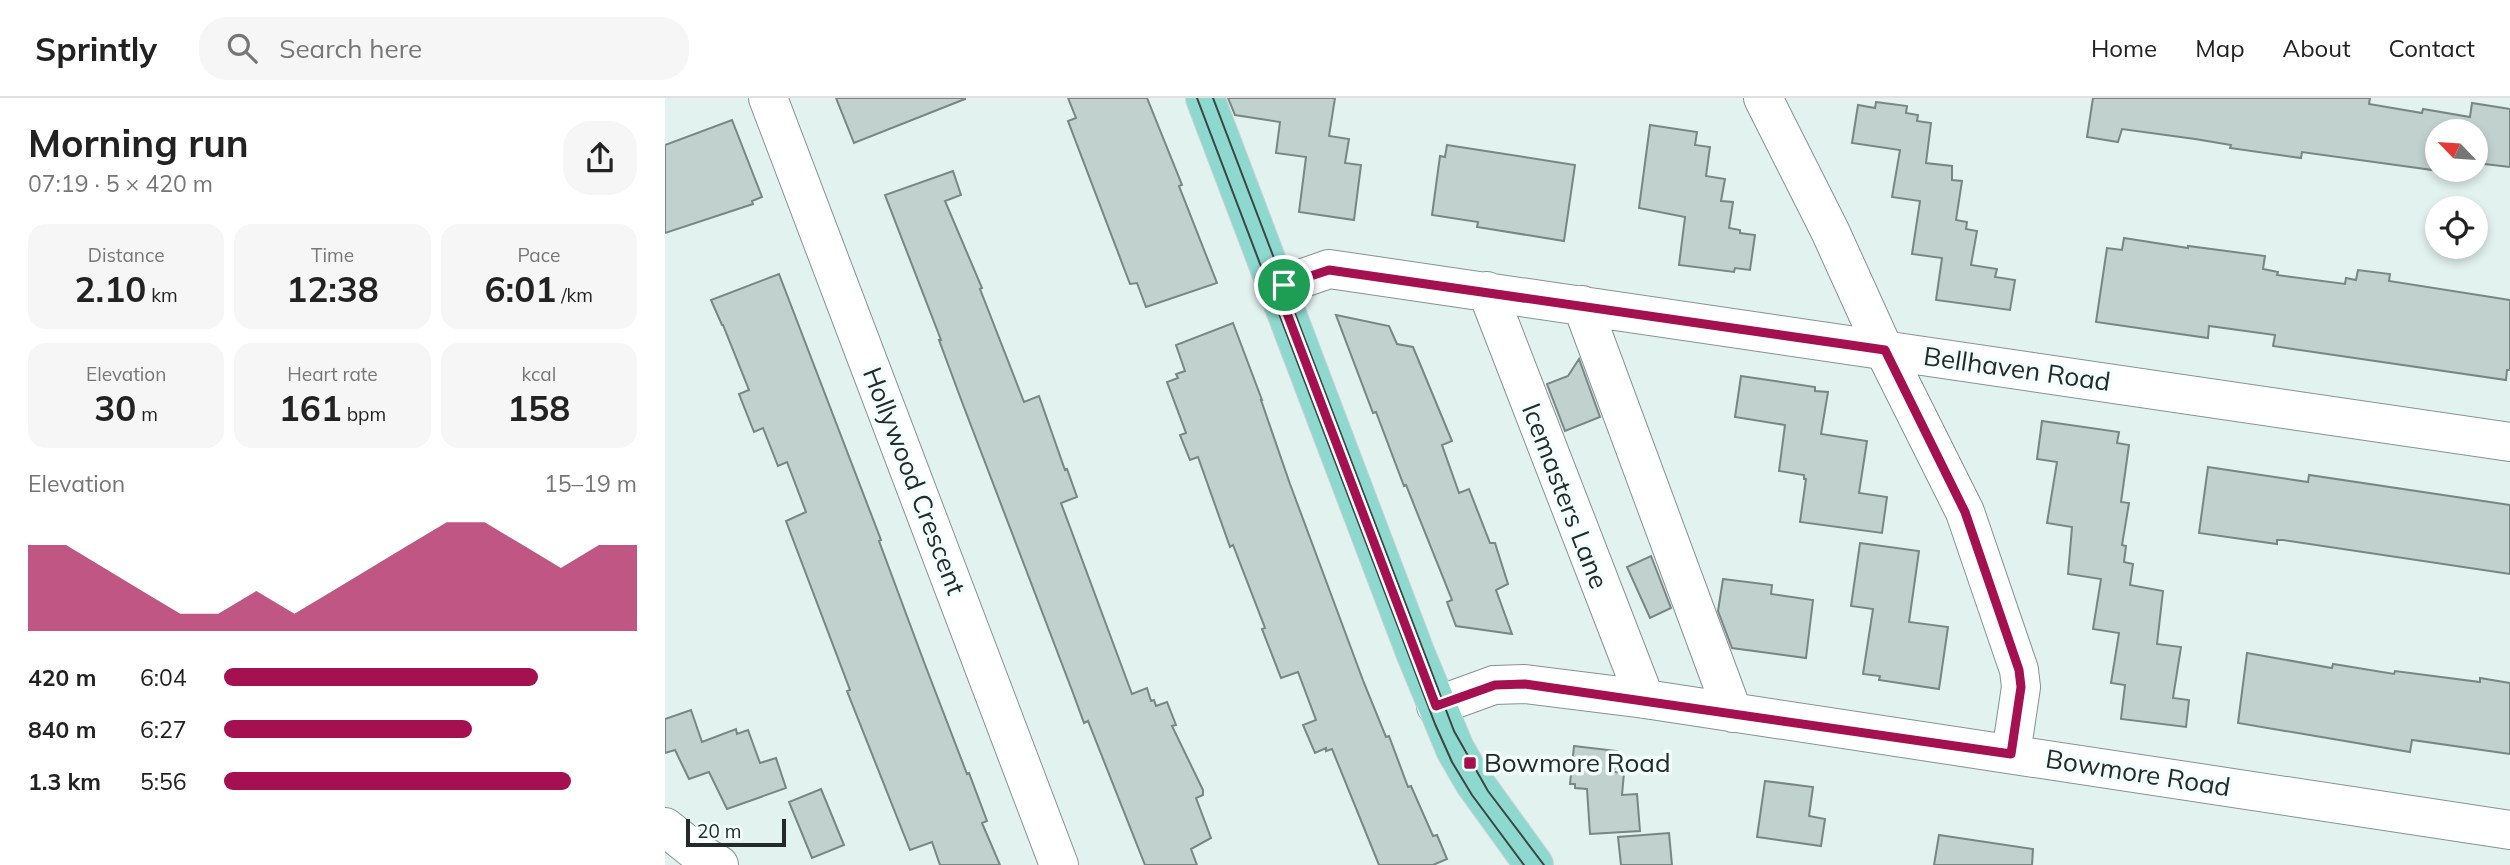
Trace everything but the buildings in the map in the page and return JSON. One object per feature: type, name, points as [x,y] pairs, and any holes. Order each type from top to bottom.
[{"type":"main road","points":[[1205,98],[1436,706],[1455,749],[1474,782],[1534,865]]},
{"type":"street","name":"Hollywood Crescent","points":[[768,98],[1059,865]]},
{"type":"street","points":[[1763,98],[1965,512],[2019,670],[2021,687],[2011,754]]},
{"type":"street","name":"Bellhaven Road","points":[[1277,287],[1329,270],[2510,442]]},
{"type":"street","name":"Icemasters Lane","points":[[1486,291],[1645,699]]},
{"type":"street","points":[[1582,305],[1733,713]]},
{"type":"street","name":"Bowmore Road","points":[[1436,706],[1495,685],[1525,684],[1645,699],[2510,830]]},
{"type":"street","points":[[665,827],[719,865]]},
{"type":"tram line","points":[[1197,98],[1435,724],[1452,762],[1472,795],[1524,865]]},
{"type":"tram line","points":[[1213,98],[1454,731],[1488,791],[1544,865]]},
{"type":"place","name":"Bowmore Road","points":[[1470,763]]},
{"type":"route","points":[[1329,270],[1885,350],[1965,512],[2019,670],[2021,687],[2011,754],[1645,699],[1525,684],[1495,685],[1436,706],[1277,287],[1284,285],[1329,270]]}]
